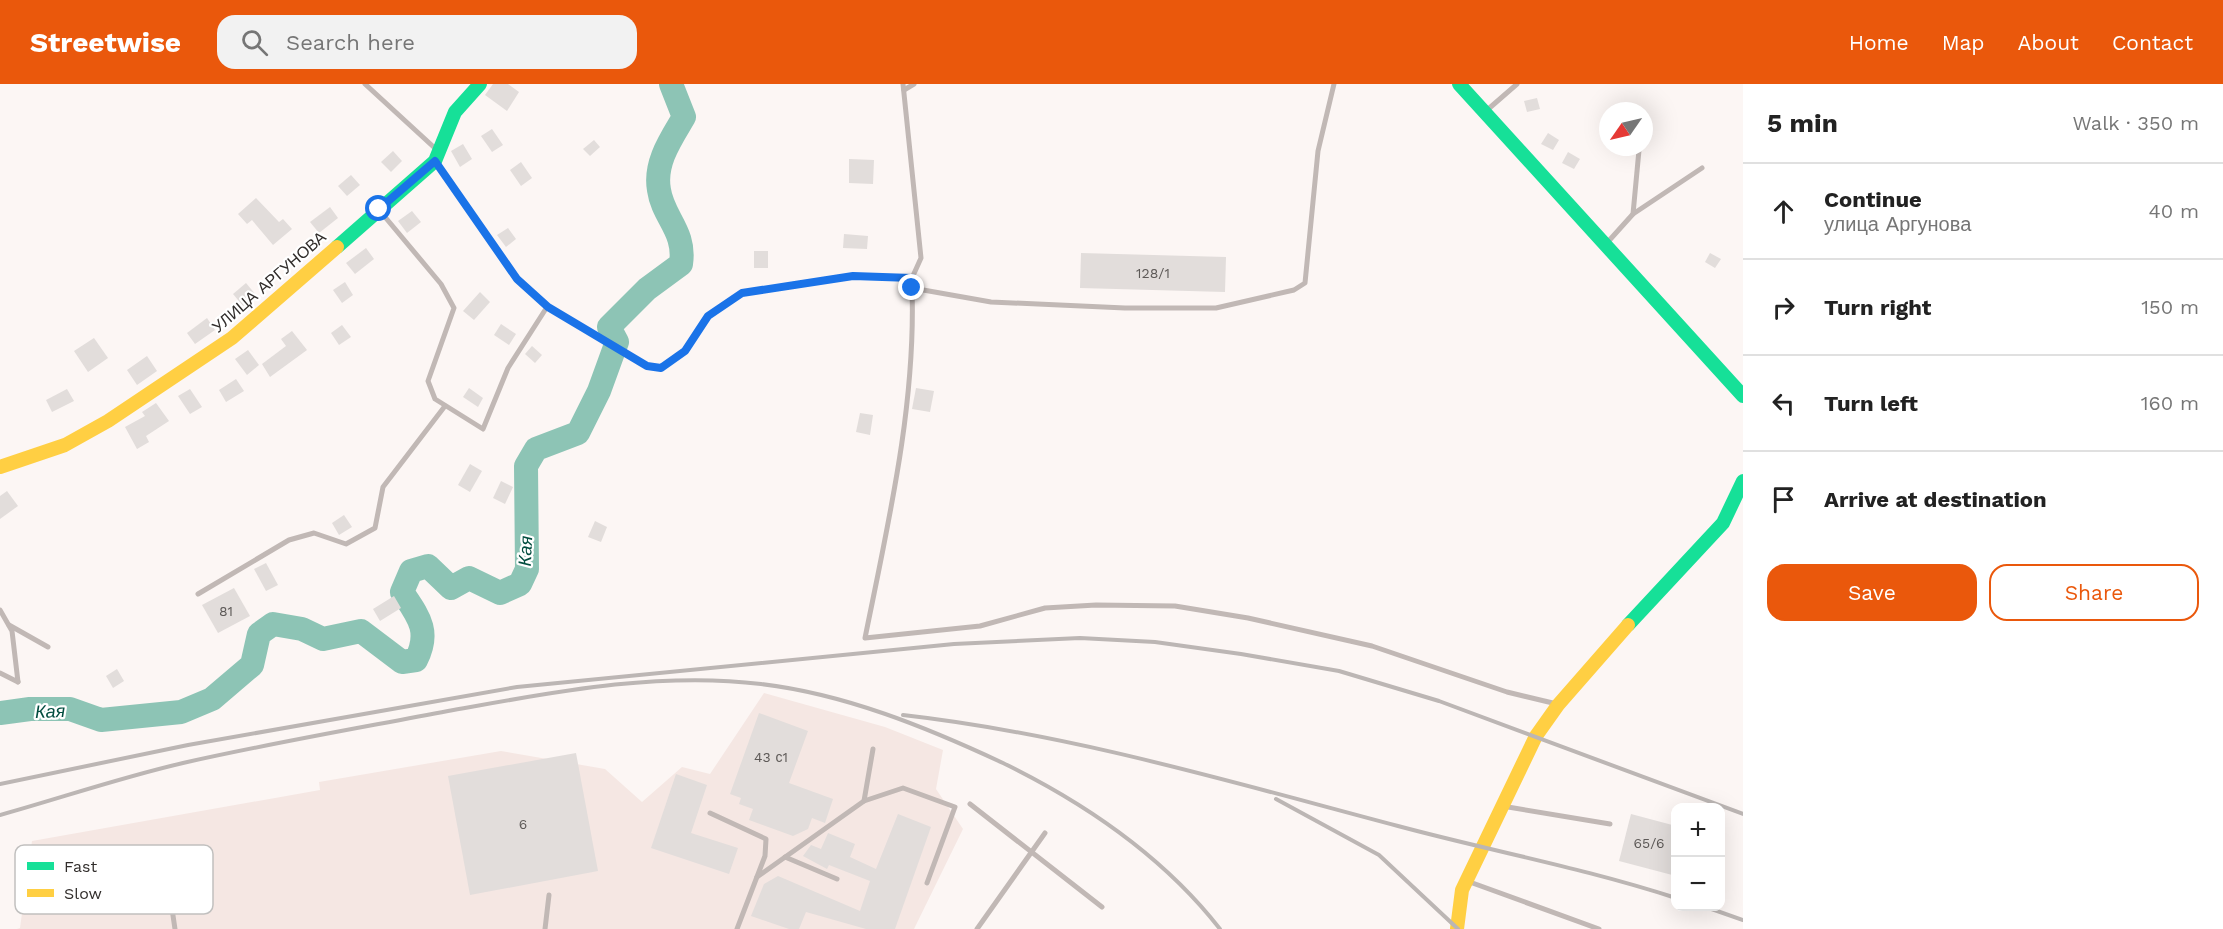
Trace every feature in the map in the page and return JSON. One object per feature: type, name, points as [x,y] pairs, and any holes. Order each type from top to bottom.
[{"type":"street","name":"УЛИЦА АРГУНОВА","points":[[0,467],[65,445],[108,421],[232,338],[437,157],[456,112],[480,84]]},
{"type":"street","points":[[1459,84],[1743,396]]},
{"type":"street","points":[[1457,929],[1462,890],[1466,880],[1536,736],[1558,705],[1607,647],[1722,523],[1743,481]]},
{"type":"lane","points":[[364,84],[437,157],[517,279],[548,307],[647,366],[661,368],[685,351],[708,316],[742,293],[853,276],[912,278]]},
{"type":"lane","points":[[914,84],[904,87],[921,258],[912,278],[914,343],[903,426],[865,638],[980,626],[1045,608],[1096,605],[1175,606],[1248,618],[1372,646],[1507,692],[1558,705]]},
{"type":"lane","points":[[912,288],[991,302],[1148,308],[1216,308],[1294,290],[1305,283],[1318,151],[1334,84]]},
{"type":"lane","points":[[1484,112],[1517,84]]},
{"type":"lane","points":[[1633,214],[1639,156]]},
{"type":"lane","points":[[1605,245],[1633,214],[1702,168]]},
{"type":"lane","points":[[379,209],[441,284],[454,308],[428,381],[435,399],[483,429],[508,368],[548,307]]},
{"type":"lane","points":[[198,594],[289,540],[314,533],[346,544],[375,528],[383,487],[445,406]]},
{"type":"lane","points":[[0,610],[12,631],[18,682],[0,673]]},
{"type":"lane","points":[[8,624],[48,647]]},
{"type":"lane","points":[[864,801],[873,749]]},
{"type":"lane","points":[[757,877],[864,801],[903,788],[955,807],[927,883]]},
{"type":"lane","points":[[970,804],[1102,907]]},
{"type":"lane","points":[[1501,805],[1610,824]]},
{"type":"lane","points":[[710,813],[766,838],[765,856],[737,929]]},
{"type":"lane","points":[[976,929],[1045,833]]},
{"type":"lane","points":[[785,857],[837,879]]},
{"type":"lane","points":[[1466,880],[1599,929]]},
{"type":"lane","points":[[544,929],[549,895]]},
{"type":"lane","points":[[173,914],[175,929]]},
{"type":"shaded area","points":[[764,693],[885,727],[943,750],[936,789],[963,829],[914,929],[17,929],[20,928],[22,914],[213,914],[213,845],[31,845],[32,841],[320,790],[319,782],[501,751],[605,769],[642,802],[682,767],[710,774]]},
{"type":"building","points":[[493,84],[508,84],[519,92],[507,111],[485,95]]},
{"type":"building","points":[[1537,98],[1540,109],[1527,112],[1524,101]]},
{"type":"building","points":[[492,129],[503,145],[492,152],[481,136]]},
{"type":"building","points":[[1548,133],[1559,140],[1553,150],[1541,144]]},
{"type":"building","points":[[594,140],[600,147],[590,156],[583,149]]},
{"type":"building","points":[[463,144],[472,159],[460,167],[451,151]]},
{"type":"building","points":[[393,151],[402,161],[391,172],[381,162]]},
{"type":"building","points":[[1568,152],[1580,159],[1574,169],[1562,163]]},
{"type":"building","points":[[849,159],[874,160],[873,184],[849,183]]},
{"type":"building","points":[[521,162],[532,178],[521,186],[510,170]]},
{"type":"building","points":[[351,175],[360,185],[347,196],[338,186]]},
{"type":"building","points":[[256,198],[279,222],[283,219],[292,229],[273,245],[252,220],[247,224],[238,214]]},
{"type":"building","points":[[330,207],[338,218],[319,233],[310,222]]},
{"type":"building","points":[[412,211],[421,222],[407,233],[398,221]]},
{"type":"building","points":[[508,228],[516,239],[506,247],[497,235]]},
{"type":"building","points":[[844,234],[868,236],[867,249],[843,248]]},
{"type":"building","points":[[366,248],[374,259],[355,274],[346,263]]},
{"type":"building","points":[[754,251],[768,251],[768,268],[754,268]]},
{"type":"building","points":[[1081,253],[1226,257],[1225,292],[1080,288]]},
{"type":"building","points":[[1710,253],[1721,259],[1715,268],[1705,262]]},
{"type":"building","points":[[345,282],[353,295],[342,303],[333,290]]},
{"type":"building","points":[[246,283],[256,295],[243,306],[233,294]]},
{"type":"building","points":[[480,292],[490,302],[474,320],[463,311]]},
{"type":"building","points":[[207,318],[215,330],[195,344],[187,333]]},
{"type":"building","points":[[501,324],[516,334],[509,345],[494,335]]},
{"type":"building","points":[[342,325],[351,337],[339,345],[331,333]]},
{"type":"building","points":[[292,331],[307,350],[270,377],[262,364],[286,346],[281,339]]},
{"type":"building","points":[[94,338],[108,358],[88,372],[74,351]]},
{"type":"building","points":[[532,346],[542,355],[535,363],[525,354]]},
{"type":"building","points":[[248,350],[259,365],[247,375],[235,359]]},
{"type":"building","points":[[147,356],[157,371],[137,385],[127,370]]},
{"type":"building","points":[[236,379],[244,391],[226,402],[219,390]]},
{"type":"building","points":[[469,388],[483,398],[478,407],[463,397]]},
{"type":"building","points":[[916,388],[934,391],[930,412],[912,409]]},
{"type":"building","points":[[67,389],[74,401],[52,412],[46,400]]},
{"type":"building","points":[[190,389],[202,407],[190,414],[178,396]]},
{"type":"building","points":[[156,403],[169,421],[146,436],[149,442],[137,449],[125,427],[145,416],[142,412]]},
{"type":"building","points":[[860,413],[873,415],[870,435],[856,432]]},
{"type":"building","points":[[470,464],[482,471],[470,492],[458,485]]},
{"type":"building","points":[[501,481],[513,487],[505,504],[493,498]]},
{"type":"building","points":[[7,491],[18,506],[0,519],[0,496]]},
{"type":"building","points":[[344,515],[352,527],[339,535],[332,523]]},
{"type":"building","points":[[595,521],[607,527],[601,542],[588,537]]},
{"type":"building","points":[[266,563],[278,585],[266,591],[254,569]]},
{"type":"building","points":[[234,588],[250,616],[218,633],[202,605]]},
{"type":"building","points":[[394,596],[401,608],[380,621],[373,609]]},
{"type":"building","points":[[117,669],[124,681],[113,688],[106,676]]},
{"type":"building","points":[[759,713],[808,731],[789,783],[833,799],[825,823],[812,818],[808,829],[793,836],[749,820],[753,809],[739,804],[741,798],[730,794]]},
{"type":"building","points":[[576,753],[598,871],[470,895],[448,776]]},
{"type":"building","points":[[676,774],[707,785],[691,833],[738,848],[729,874],[651,848]]},
{"type":"building","points":[[898,814],[931,827],[895,929],[866,929],[806,912],[799,929],[789,929],[751,916],[764,884],[778,876],[860,911],[870,881],[829,865],[827,869],[803,856],[811,845],[821,849],[828,833],[855,844],[850,857],[876,869]]},
{"type":"building","points":[[1631,814],[1671,825],[1671,875],[1619,861]]},
{"type":"waterway","name":"Кая","points":[[0,713],[30,709],[70,709],[101,720],[181,712],[212,699],[252,665],[259,634],[273,624],[302,629],[323,639],[361,631],[402,662],[416,660],[422,641],[421,624],[402,592],[411,571],[428,566],[451,588],[469,578],[500,593],[520,584],[527,569],[526,466],[536,449],[578,433],[599,391],[617,342],[609,327],[647,289],[681,264],[680,242],[661,200],[658,180],[661,161],[684,117],[671,84]]},
{"type":"railway","points":[[0,784],[188,745],[517,687],[954,644],[1080,638],[1155,642],[1339,671],[1439,701],[1743,814]]},
{"type":"railway","points":[[0,815],[183,763],[525,697],[643,682],[682,680],[761,684],[823,696],[885,714],[974,750],[1034,779],[1093,814],[1148,855],[1174,878],[1220,929]]},
{"type":"railway","points":[[903,715],[966,723],[1090,747],[1607,878],[1671,896]]},
{"type":"railway","points":[[1276,799],[1379,855],[1458,929]]},
{"type":"railway","points":[[1717,911],[1743,920]]},
{"type":"traffic: fast","points":[[337,247],[435,161],[455,112],[480,84]]},
{"type":"traffic: fast","points":[[1459,84],[1743,396]]},
{"type":"traffic: fast","points":[[1628,625],[1723,523],[1743,481]]},
{"type":"traffic: slow","points":[[0,467],[65,445],[108,421],[232,338],[337,247]]},
{"type":"traffic: slow","points":[[1457,929],[1462,890],[1536,736],[1558,705],[1628,625]]},
{"type":"route","points":[[379,209],[435,161],[517,279],[548,307],[647,366],[661,368],[685,351],[708,316],[742,293],[853,276],[912,278],[912,288]]}]
